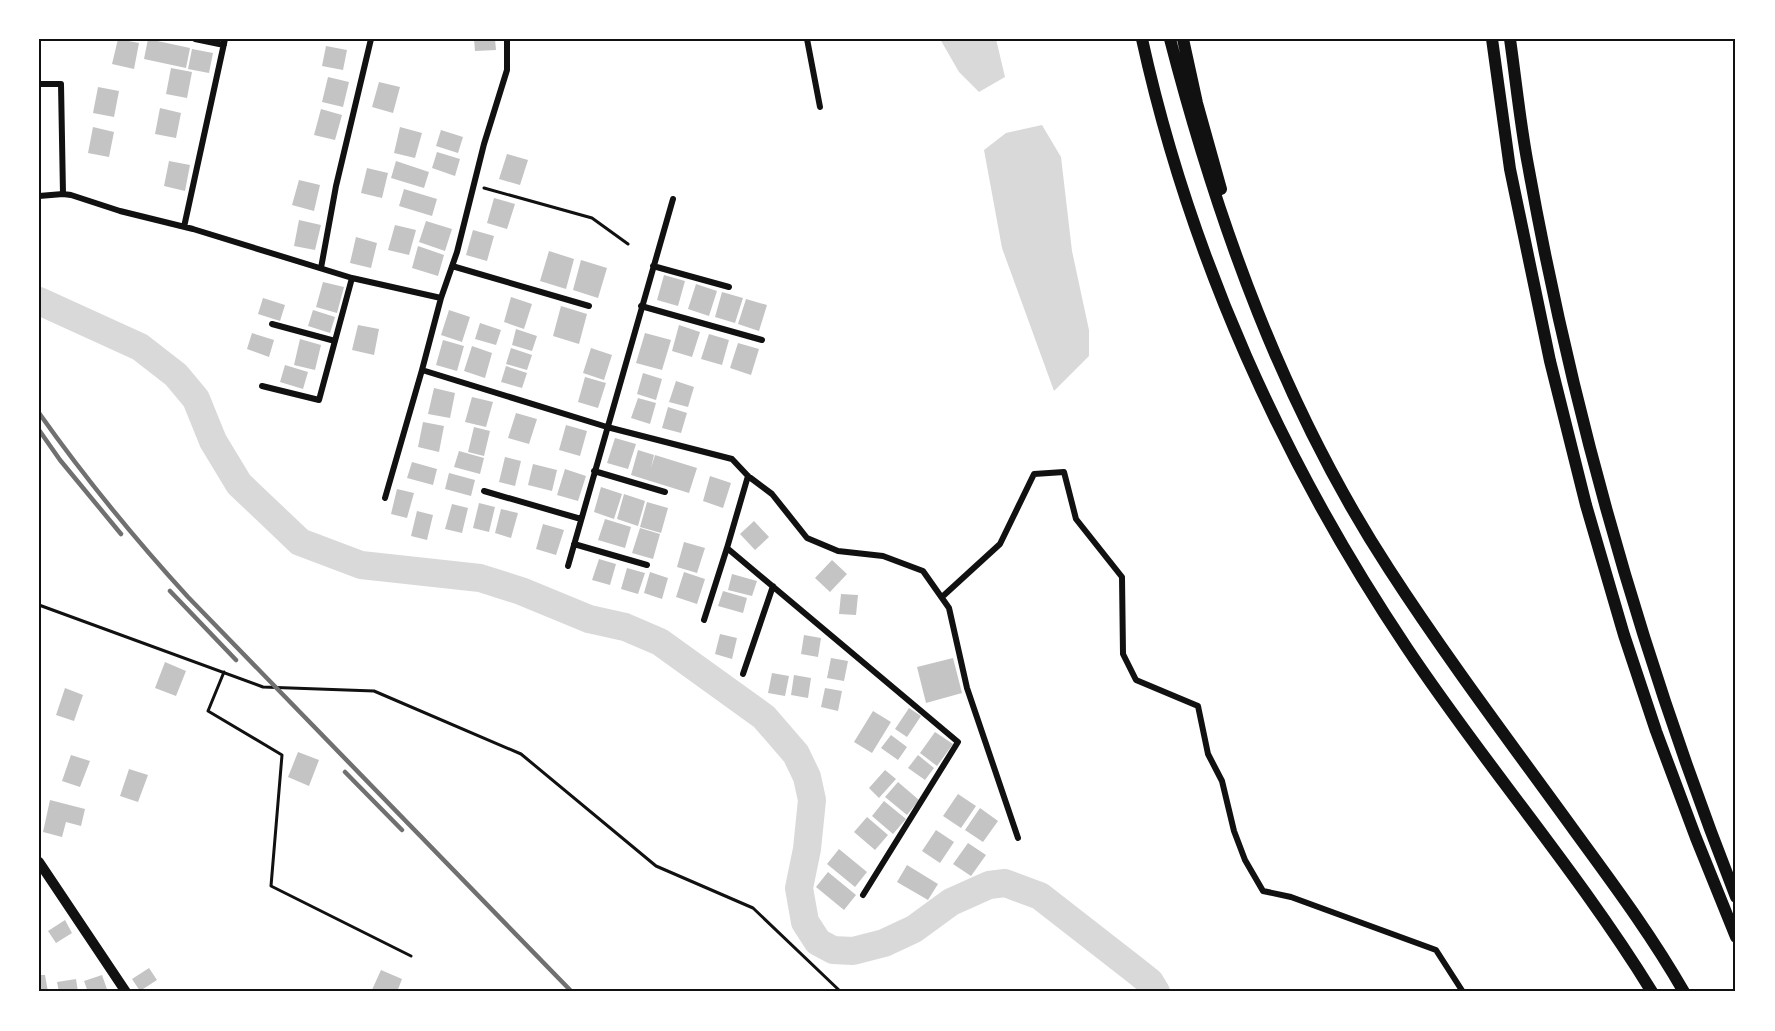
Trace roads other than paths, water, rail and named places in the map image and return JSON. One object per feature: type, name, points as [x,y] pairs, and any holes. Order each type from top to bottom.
[{"type":"highway","points":[[1170,39],[1191,119],[1223,219],[1258,313],[1298,407],[1343,493],[1431,633],[1624,899],[1684,992]]},
{"type":"highway","points":[[1182,39],[1197,103],[1229,214],[1298,407]]},
{"type":"highway","points":[[1492,39],[1510,169],[1550,361],[1586,506],[1624,635],[1656,731],[1736,937]]},
{"type":"highway","points":[[1510,39],[1528,163],[1566,356],[1602,497],[1670,720],[1736,897]]},
{"type":"highway","points":[[1142,40],[1163,127],[1195,228],[1223,302],[1278,427],[1319,506],[1408,650],[1604,921],[1652,992]]},
{"type":"main road","points":[[39,862],[126,992]]},
{"type":"street","points":[[184,227],[224,42],[195,39]]},
{"type":"street","points":[[321,268],[336,186],[371,39]]},
{"type":"street","points":[[385,498],[507,70],[507,39]]},
{"type":"street","points":[[807,39],[820,107]]},
{"type":"street","points":[[39,84],[61,84],[63,194]]},
{"type":"street","points":[[39,196],[63,194],[184,227],[352,278],[441,298]]},
{"type":"street","points":[[568,566],[673,199]]},
{"type":"street","points":[[452,266],[589,306]]},
{"type":"street","points":[[653,266],[729,287]]},
{"type":"street","points":[[262,386],[319,400],[352,278]]},
{"type":"street","points":[[641,306],[762,340]]},
{"type":"street","points":[[272,324],[335,341]]},
{"type":"street","points":[[422,370],[607,427],[732,459],[748,476],[772,494],[807,538],[837,551],[883,556],[923,572],[949,608],[967,688],[1018,838]]},
{"type":"street","points":[[594,471],[665,492]]},
{"type":"street","points":[[942,597],[1000,544],[1034,474],[1064,472],[1076,519],[1122,577],[1123,654],[1136,680],[1198,706],[1208,754],[1221,781],[1234,831],[1245,860],[1263,891],[1291,897],[1436,950],[1463,992]]},
{"type":"street","points":[[704,620],[728,548],[748,476]]},
{"type":"street","points":[[484,491],[581,519]]},
{"type":"street","points":[[574,544],[647,565]]},
{"type":"street","points":[[728,548],[958,742],[862,895]]},
{"type":"street","points":[[743,674],[773,586]]},
{"type":"waterway","points":[[39,301],[140,347],[176,375],[196,399],[213,441],[239,484],[300,542],[361,565],[480,578],[521,591],[589,619],[625,627],[660,642],[764,717],[796,754],[807,777],[812,800],[807,849],[799,888],[805,922],[818,942],[833,950],[853,951],[884,943],[914,929],[951,902],[989,885],[1005,883],[1040,896],[1150,982],[1156,992]]},
{"type":"railway","points":[[39,413],[111,508],[188,597],[572,992]]},
{"type":"railway","points":[[39,430],[60,460],[121,534]]},
{"type":"railway","points":[[170,591],[236,660]]},
{"type":"railway","points":[[345,772],[402,830]]}]
